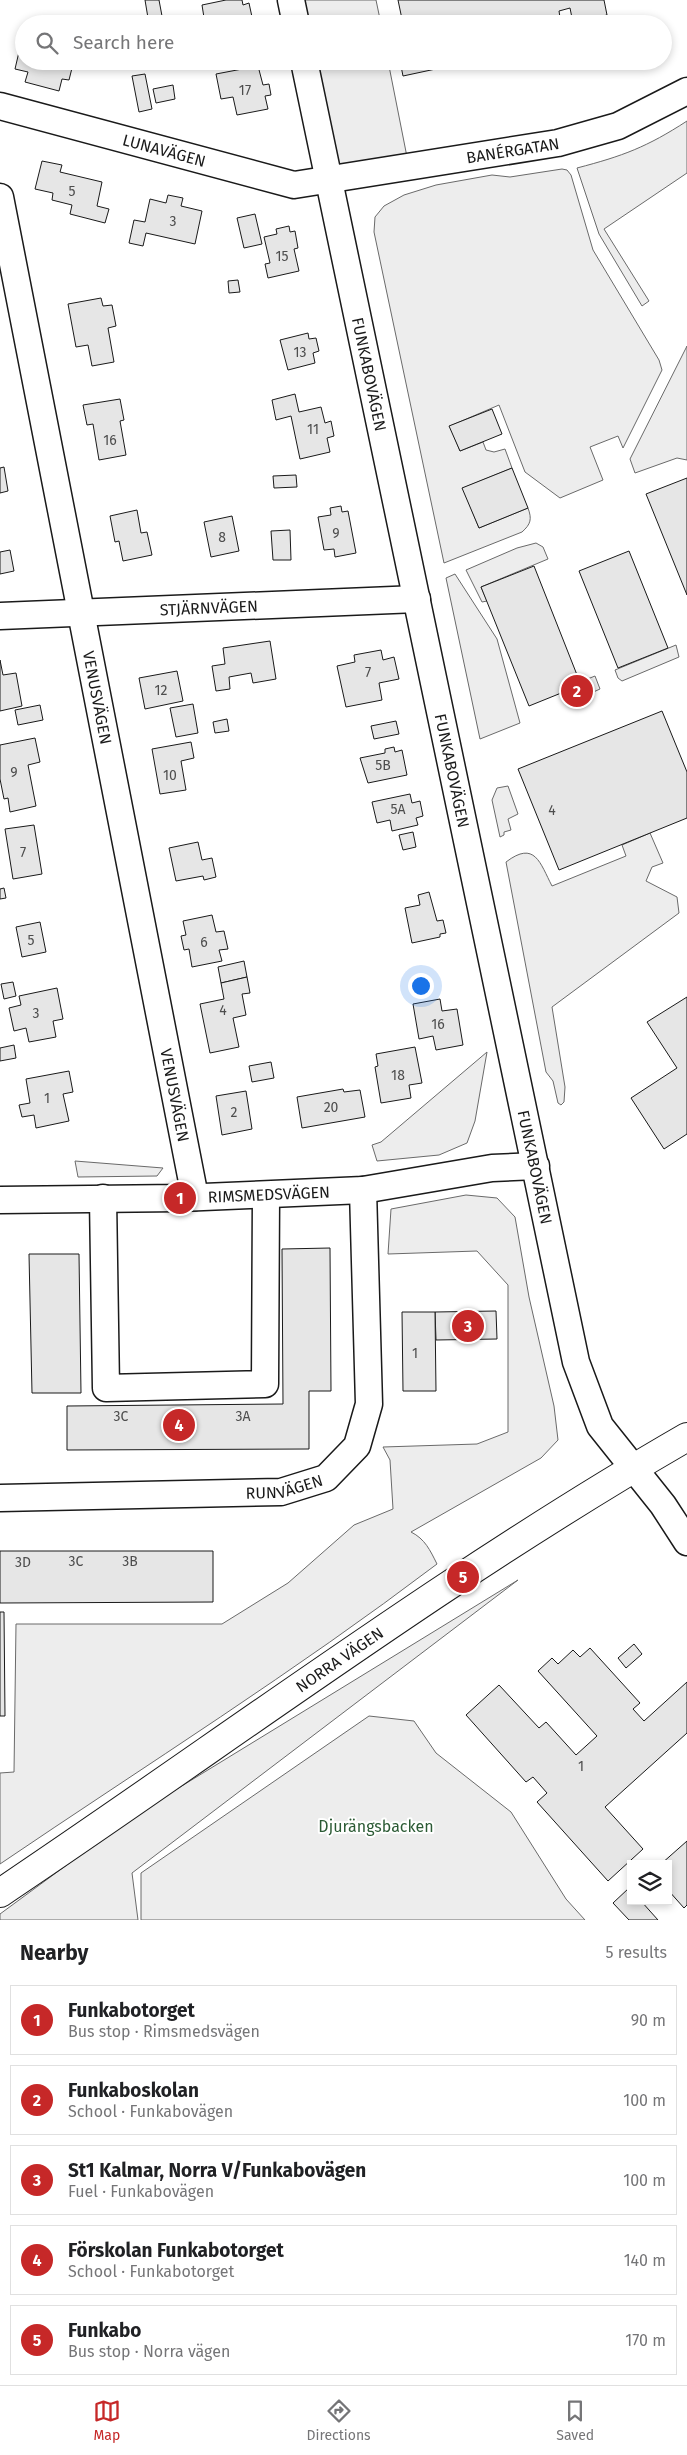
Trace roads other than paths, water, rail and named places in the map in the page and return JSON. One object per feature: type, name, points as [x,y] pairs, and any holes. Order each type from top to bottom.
[{"type":"main road","name":"NORRA VÄGEN","points":[[0,1894],[144,1797],[376,1634],[633,1468],[687,1437]]},
{"type":"street","points":[[291,0],[294,15]]},
{"type":"street","name":"FUNKABOVÄGEN","points":[[306,70],[576,1362],[600,1426],[664,1505],[687,1542]]},
{"type":"street","name":"BANÉRGATAN","points":[[329,180],[558,143],[618,126],[687,91]]},
{"type":"street","name":"LUNAVÄGEN","points":[[0,106],[294,185],[329,180]]},
{"type":"street","name":"VENUSVÄGEN","points":[[0,197],[195,1197]]},
{"type":"street","name":"STJÄRNVÄGEN","points":[[0,616],[417,599]]},
{"type":"street","name":"RIMSMEDSVÄGEN","points":[[0,1200],[266,1196],[363,1190],[492,1168],[536,1166]]},
{"type":"street","name":"RUNVÄGEN","points":[[0,1498],[280,1492],[326,1478],[357,1446],[369,1404],[363,1190]]},
{"type":"street","points":[[102,1198],[106,1388],[265,1384],[266,1196]]},
{"type":"place","name":"Funkaboskolan","points":[[577,691]]},
{"type":"place","name":"Funkabotorget","points":[[180,1198]]},
{"type":"place","name":"St1 Kalmar, Norra V/Funkabovägen","points":[[468,1326]]},
{"type":"place","name":"Förskolan Funkabotorget","points":[[179,1425]]},
{"type":"place","name":"Funkabo","points":[[463,1577]]},
{"type":"park label","name":"Djurängsbacken","points":[[376,1826]]}]
